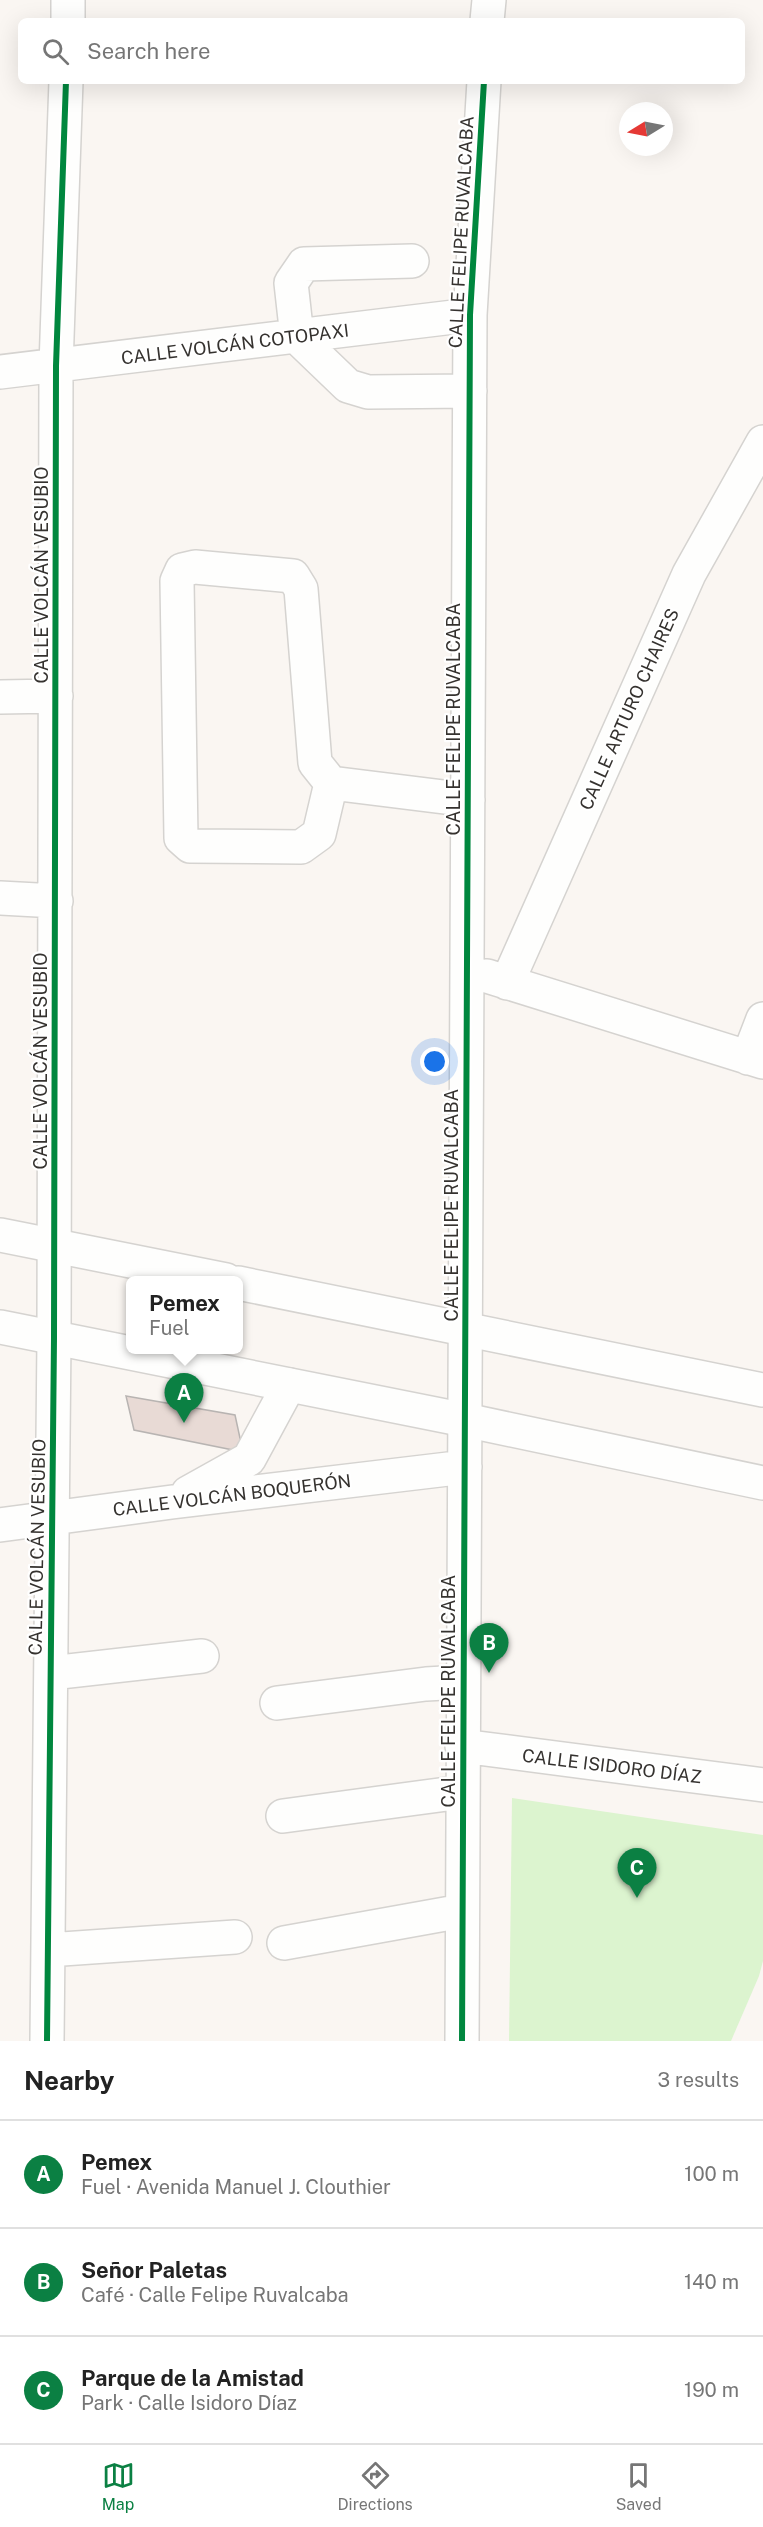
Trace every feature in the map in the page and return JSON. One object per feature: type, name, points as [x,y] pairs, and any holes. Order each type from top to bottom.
[{"type":"street","points":[[68,18],[69,0]]},
{"type":"street","points":[[487,18],[489,0]]},
{"type":"street","name":"CALLE VOLCÁN VESUBIO","points":[[47,2041],[54,1338],[56,366],[66,84]]},
{"type":"street","name":"CALLE FELIPE RUVALCABA","points":[[462,2041],[470,315],[484,84]]},
{"type":"street","points":[[412,261],[304,264],[291,283],[297,337],[348,386],[368,392],[470,391]]},
{"type":"street","name":"CALLE VOLCÁN COTOPAXI","points":[[0,372],[470,315]]},
{"type":"street","name":"CALLE ARTURO CHAIRES","points":[[507,983],[689,574],[763,442]]},
{"type":"street","points":[[331,783],[319,834],[302,847],[190,846],[181,838],[177,581],[182,570],[195,567],[293,576],[301,589],[315,763],[331,783],[468,800]]},
{"type":"street","points":[[0,697],[56,696]]},
{"type":"street","points":[[0,898],[56,901]]},
{"type":"street","points":[[467,970],[755,1060],[763,1019]]},
{"type":"street","points":[[0,1235],[201,1276]]},
{"type":"street","points":[[243,1284],[763,1390]]},
{"type":"street","points":[[0,1327],[126,1352]]},
{"type":"street","points":[[134,1354],[465,1420],[763,1483]]},
{"type":"street","points":[[172,1502],[249,1459],[289,1385]]},
{"type":"street","name":"CALLE VOLCÁN BOQUERÓN","points":[[0,1525],[465,1467]]},
{"type":"street","points":[[51,1673],[202,1656]]},
{"type":"street","points":[[278,1703],[426,1684],[463,1682]]},
{"type":"street","name":"CALLE ISIDORO DÍAZ","points":[[462,1746],[763,1785]]},
{"type":"street","points":[[283,1816],[462,1792]]},
{"type":"street","points":[[284,1943],[462,1911]]},
{"type":"street","points":[[48,1950],[235,1937]]},
{"type":"green space","points":[[512,1798],[763,1835],[763,1961],[759,1976],[731,2041],[509,2041]]},
{"type":"building","points":[[126,1396],[235,1415],[243,1452],[134,1430]]},
{"type":"cycle path","points":[[47,2041],[54,1338],[56,366],[66,84]]},
{"type":"cycle path","points":[[462,2041],[470,315],[484,84]]},
{"type":"place","name":"Pemex","points":[[184,1423]]},
{"type":"place","name":"Señor Paletas","points":[[489,1673]]},
{"type":"place","name":"Parque de la Amistad","points":[[637,1898]]}]
